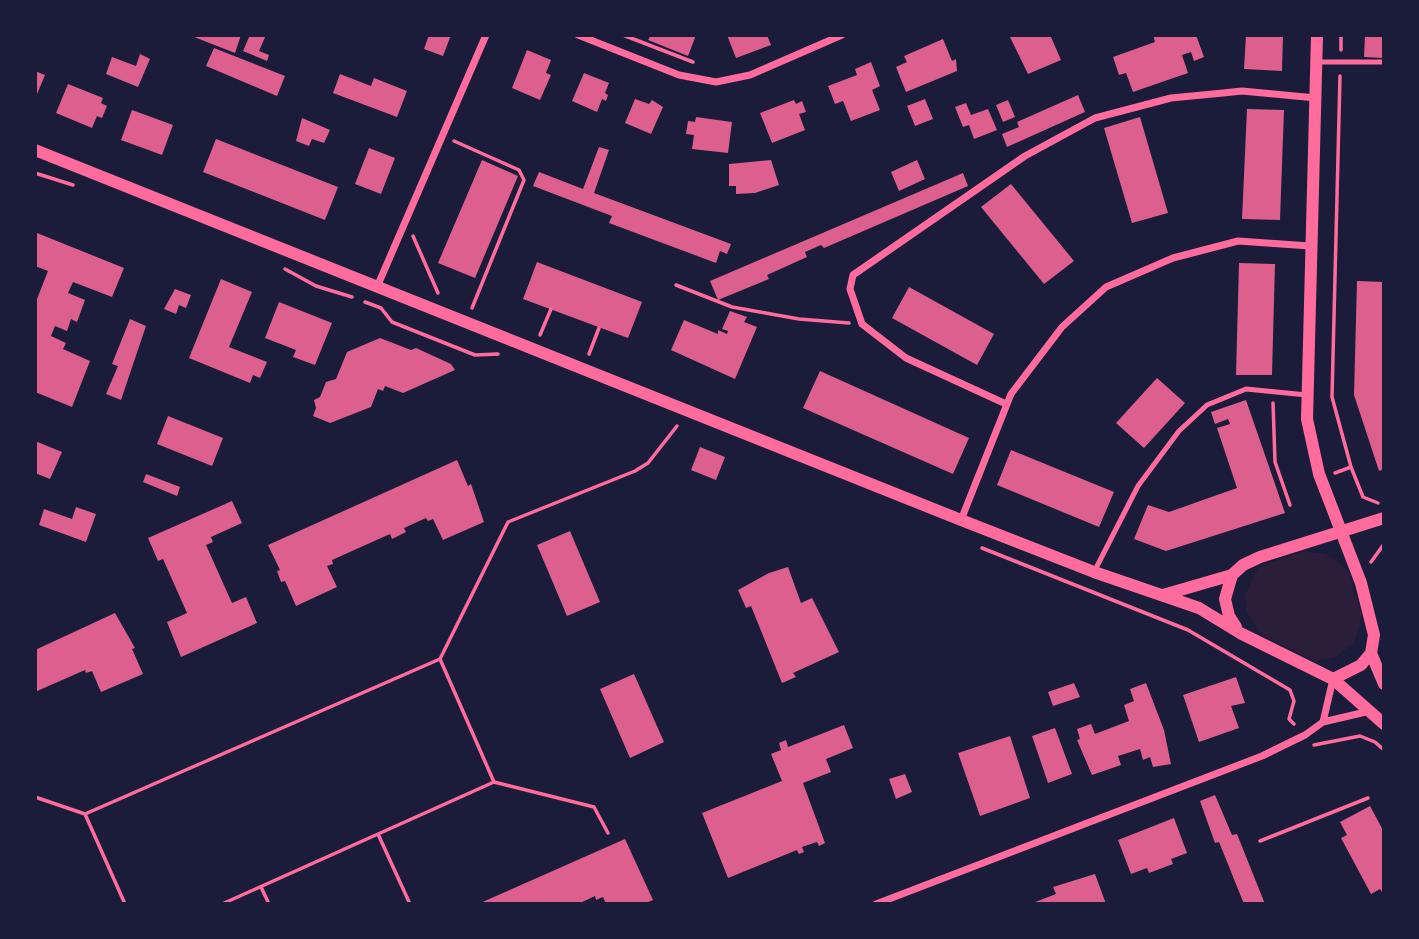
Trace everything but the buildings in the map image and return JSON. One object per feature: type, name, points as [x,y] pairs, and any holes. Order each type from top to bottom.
[{"type":"street","points":[[377,288],[486,35]]},
{"type":"street","points":[[578,35],[679,75],[716,82],[750,75],[842,35]]},
{"type":"street","points":[[1317,35],[1307,419],[1321,479],[1369,609],[1374,635],[1371,653],[1384,684]]},
{"type":"street","points":[[1006,404],[906,358],[862,324],[850,289],[853,275],[1025,156],[1096,118],[1171,98],[1242,91],[1316,98]]},
{"type":"street","points":[[35,150],[961,520],[1216,616],[1240,633],[1333,679],[1384,724]]},
{"type":"street","points":[[961,520],[1006,404],[1062,327],[1106,287],[1172,258],[1238,241],[1310,246]]},
{"type":"street","points":[[1163,595],[1231,575],[1260,557],[1384,518]]},
{"type":"street","points":[[1231,575],[1225,599],[1229,616],[1240,633]]},
{"type":"street","points":[[1333,679],[1348,674],[1371,653]]},
{"type":"street","points":[[1322,722],[1333,679]]},
{"type":"street","points":[[877,904],[1262,756],[1305,735],[1322,722],[1372,711]]},
{"type":"lane","points":[[1316,62],[1384,62]]},
{"type":"lane","points":[[1094,572],[1138,486],[1179,431],[1207,405],[1246,390],[1307,395]]},
{"type":"path","points":[[623,35],[700,65]]},
{"type":"path","points":[[1341,35],[1332,397],[1351,467],[1363,497],[1384,503]]},
{"type":"path","points":[[452,140],[519,170],[524,180],[472,309]]},
{"type":"path","points":[[35,173],[84,190]]},
{"type":"path","points":[[413,235],[439,295]]},
{"type":"path","points":[[273,265],[316,286],[381,308],[392,322],[477,355],[498,354],[510,359]]},
{"type":"path","points":[[676,285],[732,307],[862,324]]},
{"type":"path","points":[[540,335],[551,309]]},
{"type":"path","points":[[589,354],[599,328]]},
{"type":"path","points":[[1278,400],[1273,403],[1275,462],[1290,505]]},
{"type":"path","points":[[664,421],[688,431]]},
{"type":"path","points":[[35,797],[85,814],[440,659],[508,522],[635,471],[648,463],[677,426]]},
{"type":"path","points":[[1321,479],[1351,467]]},
{"type":"path","points":[[1376,575],[1371,562],[1384,544]]},
{"type":"path","points":[[981,548],[1188,631],[1290,690],[1294,703],[1289,719],[1315,747],[1342,737],[1360,736],[1375,742],[1384,750]]},
{"type":"path","points":[[440,659],[494,782]]},
{"type":"path","points":[[222,904],[494,782],[594,807],[608,833]]},
{"type":"path","points":[[1260,841],[1368,798]]},
{"type":"path","points":[[85,814],[125,904]]},
{"type":"path","points":[[378,834],[410,904]]},
{"type":"path","points":[[261,887],[269,904]]},
{"type":"shaded area","points":[[1304,551],[1326,554],[1342,565],[1348,572],[1362,615],[1354,643],[1334,658],[1315,661],[1262,635],[1247,613],[1245,596],[1255,573],[1263,565]]}]
